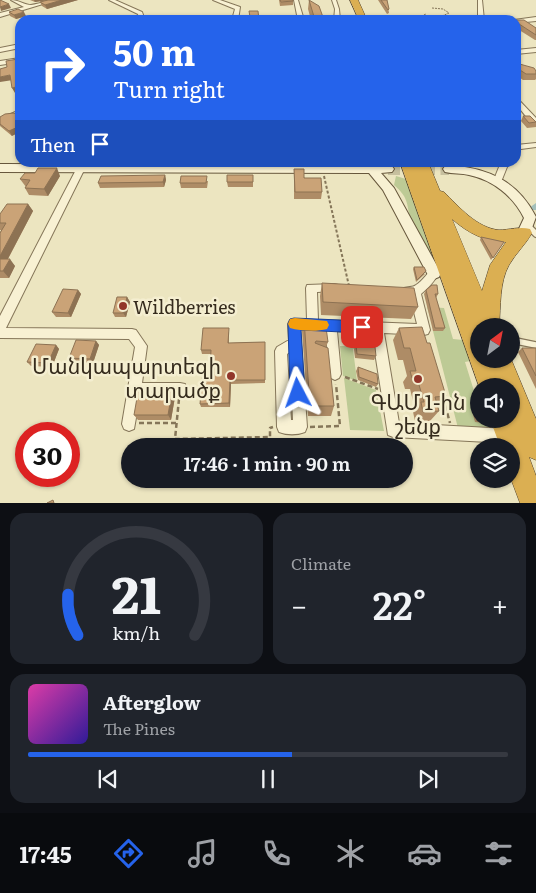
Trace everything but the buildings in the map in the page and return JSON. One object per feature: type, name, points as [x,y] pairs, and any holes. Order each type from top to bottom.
[{"type":"highway","points":[[346,0],[356,15]]},
{"type":"highway","points":[[354,0],[357,15]]},
{"type":"highway","points":[[409,167],[439,268],[454,287],[470,332]]},
{"type":"highway","points":[[423,167],[485,318]]},
{"type":"highway","points":[[432,188],[461,220],[486,234],[513,236],[529,231]]},
{"type":"highway","points":[[489,318],[492,287],[498,268],[504,258],[529,231]]},
{"type":"highway","points":[[520,408],[536,448]]},
{"type":"highway","points":[[505,428],[532,503]]},
{"type":"street","points":[[13,0],[29,7]]},
{"type":"street","points":[[0,15],[54,0]]},
{"type":"street","points":[[111,0],[141,15]]},
{"type":"street","points":[[215,0],[238,8],[236,15]]},
{"type":"street","points":[[296,0],[300,15]]},
{"type":"street","points":[[334,0],[337,15]]},
{"type":"street","points":[[480,0],[482,15]]},
{"type":"street","points":[[521,20],[536,19]]},
{"type":"street","points":[[525,20],[530,25]]},
{"type":"street","points":[[0,50],[15,47]]},
{"type":"street","points":[[521,52],[536,50]]},
{"type":"street","points":[[0,63],[15,61]]},
{"type":"street","points":[[521,105],[536,123]]},
{"type":"street","points":[[10,116],[15,114]]},
{"type":"street","points":[[521,147],[536,145]]},
{"type":"street","points":[[0,168],[42,167]]},
{"type":"street","points":[[0,328],[82,167]]},
{"type":"street","points":[[347,167],[388,169]]},
{"type":"street","points":[[453,167],[483,174],[497,182],[520,200],[530,218],[529,231]]},
{"type":"street","points":[[497,182],[503,167]]},
{"type":"street","points":[[372,169],[388,188],[439,268],[428,282],[415,292],[396,291]]},
{"type":"street","points":[[313,324],[311,288],[350,288]]},
{"type":"street","points":[[295,342],[281,351],[284,427],[300,427],[294,324],[424,330],[415,292]]},
{"type":"street","points":[[331,325],[336,374]]},
{"type":"street","points":[[377,328],[394,430],[452,432],[494,428]]},
{"type":"street","points":[[0,333],[132,334],[141,346],[129,424]]},
{"type":"street","points":[[135,389],[180,389]]},
{"type":"lane","points":[[520,342],[536,345]]},
{"type":"path","points":[[432,8],[443,9],[448,15]]},
{"type":"path","points":[[322,167],[350,288]]},
{"type":"path","points":[[300,427],[340,426],[336,374],[387,393]]},
{"type":"path","points":[[180,389],[175,439],[270,437],[270,428],[284,427]]},
{"type":"path","points":[[442,395],[452,432]]},
{"type":"path","points":[[129,424],[177,423]]},
{"type":"green space","points":[[396,176],[406,179],[435,261],[423,247],[414,230],[406,201],[402,193],[394,185]]},
{"type":"green space","points":[[427,307],[444,308],[453,339],[463,340],[470,361],[465,362],[470,378],[470,428],[490,428],[491,430],[458,428],[433,331],[443,331],[430,317]]},
{"type":"green space","points":[[352,332],[376,333],[378,352],[353,349],[357,381],[343,376],[340,346],[353,346]]},
{"type":"green space","points":[[344,378],[376,390],[384,431],[350,430]]},
{"type":"tunnel","points":[[388,169],[449,169]]},
{"type":"slow traffic","points":[[295,324],[322,325]]},
{"type":"place","name":"Wildberries","points":[[123,306]]},
{"type":"place","name":"Մանկապարտեզի տարածք","points":[[231,376]]},
{"type":"place","name":"ԳԱՄ 1-ին շենք","points":[[418,379]]},
{"type":"route","points":[[298,393],[294,324],[362,327]]}]
